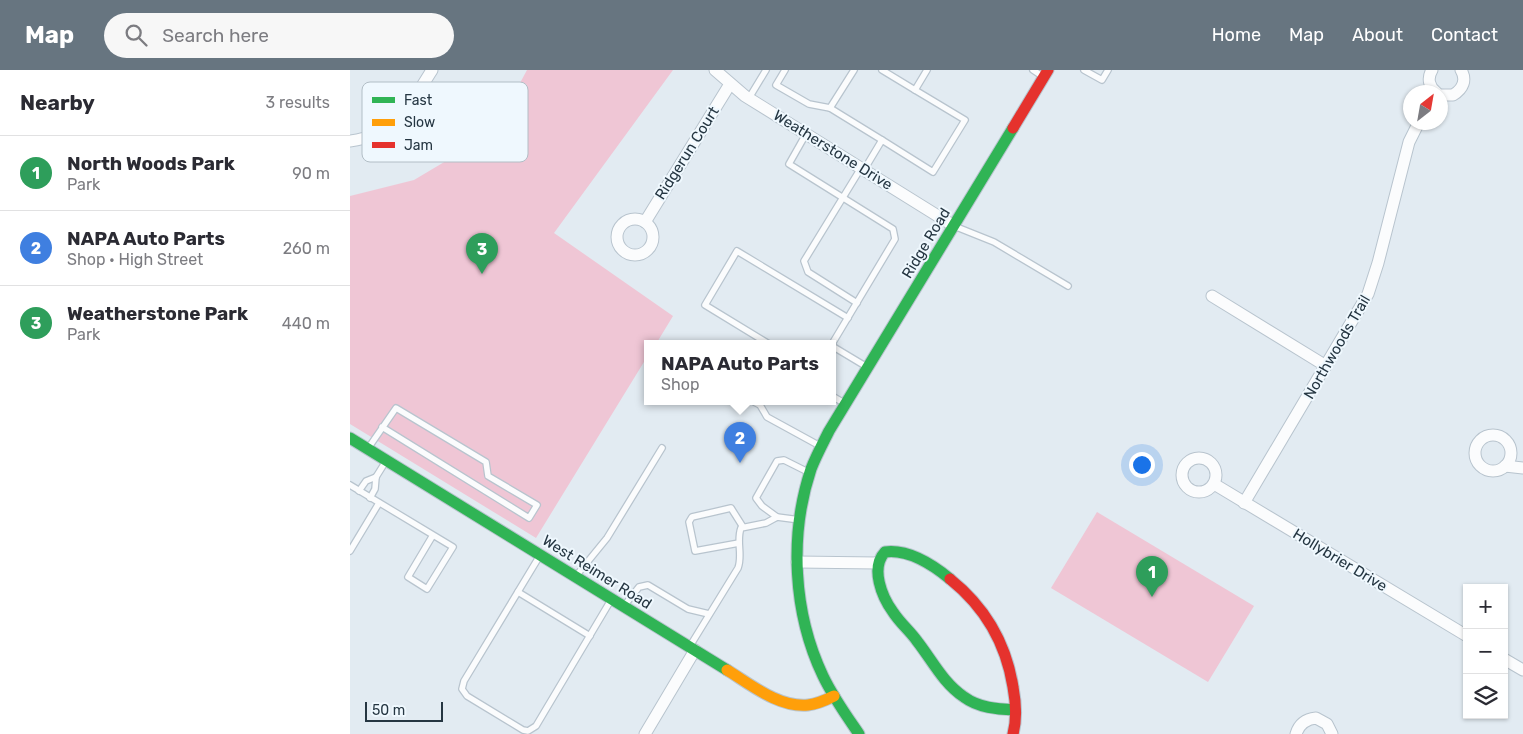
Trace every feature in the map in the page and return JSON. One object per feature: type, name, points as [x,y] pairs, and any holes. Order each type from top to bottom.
[{"type":"street","points":[[424,82],[432,70]]},
{"type":"street","name":"Weatherstone Drive","points":[[715,70],[749,98],[954,226]]},
{"type":"street","points":[[1430,85],[1429,79],[1432,70]]},
{"type":"street","points":[[1448,95],[1453,95],[1461,88],[1464,78],[1461,70]]},
{"type":"street","name":"Ridge Road","points":[[859,734],[834,696],[817,664],[801,610],[797,562],[800,520],[810,473],[829,431],[1046,73]]},
{"type":"street","name":"Ridgerun Court","points":[[645,222],[730,84]]},
{"type":"street","name":"Northwoods Trail","points":[[1244,503],[1368,294],[1378,263],[1409,142],[1415,130]]},
{"type":"street","points":[[1212,296],[1326,366]]},
{"type":"street","name":"West Reimer Road","points":[[350,438],[775,698],[791,704],[806,706],[819,704],[834,696]]},
{"type":"street","points":[[1505,466],[1523,468]]},
{"type":"street","name":"Hollybrier Drive","points":[[1214,484],[1463,634]]},
{"type":"street","points":[[1013,734],[1015,710],[1012,674],[1006,653],[992,622],[977,602],[948,575],[907,554],[893,550],[882,555],[877,563],[881,590],[890,610],[912,634],[954,689],[973,702],[994,708],[1015,710]]},
{"type":"street","points":[[797,562],[877,563]]},
{"type":"street","points":[[644,734],[692,648]]},
{"type":"street","points":[[1508,661],[1523,670]]},
{"type":"street","points":[[1296,734],[1299,726],[1304,721],[1316,718],[1327,724],[1332,734]]},
{"type":"lane","points":[[749,98],[766,70]]},
{"type":"lane","points":[[785,70],[776,85],[809,104],[830,108],[933,172],[965,120],[882,70]]},
{"type":"lane","points":[[830,108],[854,70]]},
{"type":"lane","points":[[915,90],[927,70]]},
{"type":"lane","points":[[1033,70],[1046,73]]},
{"type":"lane","points":[[1084,70],[1102,80],[1108,70]]},
{"type":"lane","points":[[806,134],[789,164],[893,229],[896,240],[835,340]]},
{"type":"lane","points":[[857,303],[808,272],[804,261],[843,197],[882,140]]},
{"type":"lane","points":[[954,226],[994,242],[1068,286]]},
{"type":"lane","points":[[762,340],[705,305],[737,251],[848,318]]},
{"type":"lane","points":[[836,348],[868,368]]},
{"type":"lane","points":[[836,398],[846,404]]},
{"type":"lane","points":[[759,405],[767,416],[821,447]]},
{"type":"lane","points":[[368,449],[382,427],[396,408],[486,462],[488,476],[537,504],[529,518],[382,427]]},
{"type":"lane","points":[[576,576],[607,538],[662,448]]},
{"type":"lane","points":[[800,520],[777,517],[762,506],[756,498],[756,494],[777,461],[784,460],[810,473]]},
{"type":"lane","points":[[370,498],[375,489],[376,477],[386,461]]},
{"type":"lane","points":[[359,491],[366,481],[376,477]]},
{"type":"lane","points":[[350,485],[453,546],[427,589],[408,577],[433,535]]},
{"type":"lane","points":[[350,551],[378,503]]},
{"type":"lane","points":[[739,543],[695,551],[693,550],[689,522],[692,516],[730,508],[733,509],[743,527]]},
{"type":"lane","points":[[692,648],[709,614],[738,568],[740,559],[739,533],[743,527],[766,522],[777,517]]},
{"type":"lane","points":[[540,555],[464,681],[462,689],[467,696],[522,730],[528,730],[536,726],[612,599]]},
{"type":"lane","points":[[624,606],[639,587],[648,585],[688,609],[709,614]]},
{"type":"lane","points":[[518,592],[590,636]]},
{"type":"shaded area","points":[[527,70],[673,70],[554,233],[673,316],[658,340],[644,340],[644,362],[536,538],[350,424],[350,196],[414,180],[444,162],[528,162],[528,82],[521,82]]},
{"type":"shaded area","points":[[1097,512],[1254,606],[1208,682],[1051,588]]},
{"type":"traffic: fast","points":[[859,734],[835,699],[823,676],[805,626],[800,600],[797,547],[799,520],[804,494],[811,469],[829,431],[1013,128]]},
{"type":"traffic: fast","points":[[350,438],[727,670]]},
{"type":"traffic: fast","points":[[950,579],[920,559],[902,553],[885,552],[878,566],[879,582],[889,606],[950,685],[976,704],[1015,710]]},
{"type":"traffic: slow","points":[[727,670],[765,694],[786,703],[797,705],[815,704],[834,696]]},
{"type":"traffic: jam","points":[[1013,128],[1048,70]]},
{"type":"traffic: jam","points":[[950,579],[974,601],[999,641],[1010,671],[1014,693],[1016,717],[1013,734]]},
{"type":"place","name":"Weatherstone Park","points":[[482,274]]},
{"type":"place","name":"NAPA Auto Parts","points":[[740,463]]},
{"type":"place","name":"North Woods Park","points":[[1152,597]]}]
